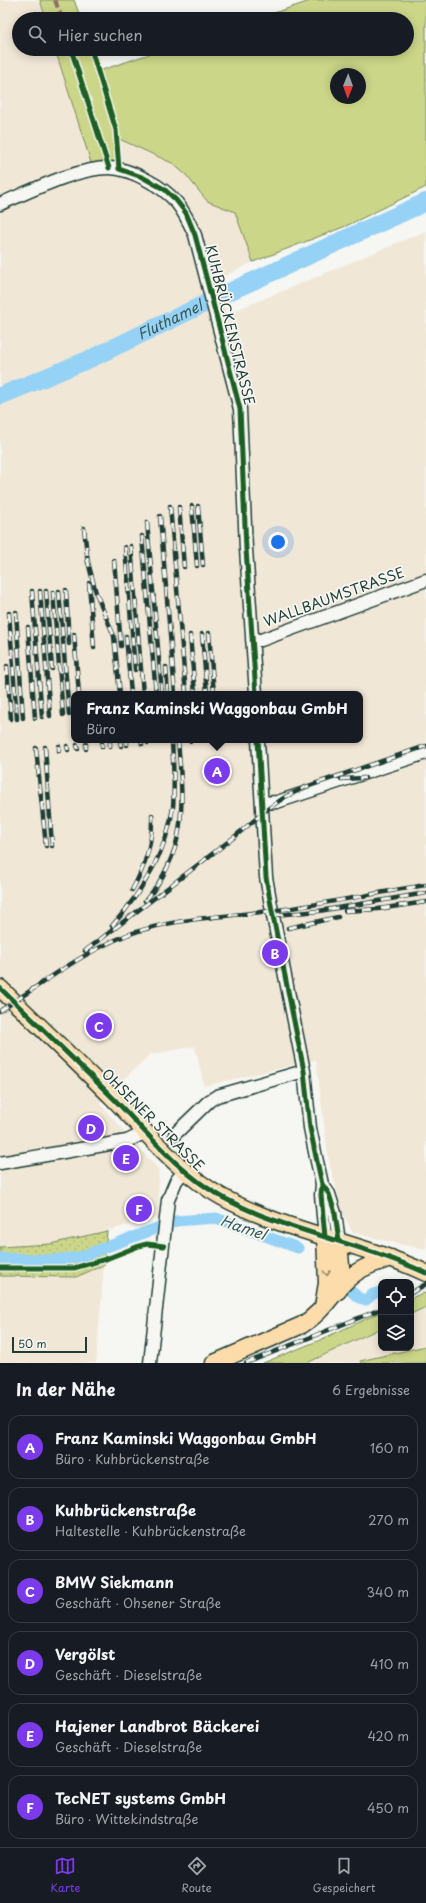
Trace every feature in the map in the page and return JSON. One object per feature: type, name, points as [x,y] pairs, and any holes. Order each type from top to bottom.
[{"type":"main road","name":"OHSENER STRASSE","points":[[0,988],[200,1183],[240,1207],[391,1258],[426,1273]]},
{"type":"main road","points":[[332,1239],[341,1266],[338,1291]]},
{"type":"main road","points":[[323,1308],[332,1239]]},
{"type":"main road","points":[[214,1363],[302,1325],[316,1317],[347,1280],[361,1270],[391,1258]]},
{"type":"street","name":"KUHBRÜCKENSTRASSE","points":[[0,204],[85,171],[109,168],[119,169],[142,177],[164,189],[186,213],[195,235],[240,409],[246,549],[256,691]]},
{"type":"street","name":"WALLBAUMSTRASSE","points":[[252,640],[261,640],[426,580]]},
{"type":"street","points":[[258,743],[267,884],[304,1072],[310,1128],[322,1184],[329,1194],[335,1213],[332,1239]]},
{"type":"street","points":[[262,803],[277,802],[426,753]]},
{"type":"street","points":[[175,1134],[209,1101],[217,1096],[304,1072]]},
{"type":"street","points":[[0,1163],[127,1141],[146,1132]]},
{"type":"street","points":[[150,1363],[165,1239],[168,1200],[176,1181],[185,1170]]},
{"type":"shaded area","points":[[0,0],[70,0],[74,12],[12,12],[12,56],[88,56],[117,138],[172,163],[186,175],[206,201],[235,212],[253,262],[219,279],[227,314],[426,231],[426,1250],[353,1233],[343,1214],[328,1157],[316,1060],[204,1086],[195,1046],[149,1055],[99,1103],[159,1170],[158,1218],[50,1244],[0,1247]]},
{"type":"shaded area","points":[[104,1265],[96,1363],[0,1363],[0,1276],[76,1277]]},
{"type":"shaded area","points":[[426,1308],[426,1363],[308,1363],[378,1330],[378,1351],[414,1351],[414,1314]]},
{"type":"green space","points":[[40,0],[74,0],[78,12],[44,12]]},
{"type":"green space","points":[[313,0],[426,0],[426,187],[346,226],[253,262],[235,212],[207,201],[186,175],[172,163],[117,138],[111,108],[99,71],[143,56],[414,56],[414,12],[277,12]]},
{"type":"green space","points":[[57,56],[93,56],[115,130],[118,168],[93,169]]},
{"type":"green space","points":[[107,1231],[104,1265],[76,1277],[0,1276],[0,1247],[50,1244]]},
{"type":"green space","points":[[423,1293],[426,1294],[426,1307],[414,1313],[414,1297]]},
{"type":"green space","points":[[378,1313],[378,1329],[307,1363],[263,1363],[320,1340]]},
{"type":"green space","points":[[426,1346],[426,1363],[361,1363],[360,1361],[404,1351],[414,1351],[414,1349]]},
{"type":"waterway","name":"Fluthamel","points":[[0,396],[90,359],[231,291],[426,202]]},
{"type":"waterway","name":"Hamel","points":[[0,1258],[53,1260],[80,1257],[176,1221],[216,1218],[298,1248]]},
{"type":"waterway","name":"Hamel","points":[[351,1291],[359,1298],[366,1300],[373,1294],[378,1293]]},
{"type":"railway","points":[[170,506],[186,691]]},
{"type":"railway","points":[[192,506],[197,566]]},
{"type":"railway","points":[[198,506],[203,565]]},
{"type":"railway","points":[[179,507],[184,567]]},
{"type":"railway","points":[[160,516],[175,691]]},
{"type":"railway","points":[[147,522],[162,691]]},
{"type":"railway","points":[[84,528],[88,563]]},
{"type":"railway","points":[[142,536],[156,691]]},
{"type":"railway","points":[[131,546],[143,691]]},
{"type":"railway","points":[[125,547],[135,670]]},
{"type":"railway","points":[[87,558],[96,593],[114,636],[120,691]]},
{"type":"railway","points":[[114,560],[121,646]]},
{"type":"railway","points":[[89,583],[94,648]]},
{"type":"railway","points":[[66,590],[69,644]]},
{"type":"railway","points":[[32,591],[42,717]]},
{"type":"railway","points":[[40,591],[50,716]]},
{"type":"railway","points":[[46,591],[52,669]]},
{"type":"railway","points":[[59,591],[69,715]]},
{"type":"railway","points":[[53,592],[63,715]]},
{"type":"railway","points":[[16,612],[23,718]]},
{"type":"railway","points":[[9,613],[17,719]]},
{"type":"railway","points":[[28,627],[35,718]]},
{"type":"railway","points":[[209,633],[214,691]]},
{"type":"railway","points":[[74,634],[79,691]]},
{"type":"railway","points":[[202,634],[207,691]]},
{"type":"railway","points":[[190,635],[195,691]]},
{"type":"railway","points":[[126,636],[131,691]]},
{"type":"railway","points":[[7,666],[11,719]]},
{"type":"railway","points":[[166,667],[168,691]]},
{"type":"railway","points":[[112,926],[133,900],[151,871],[165,840],[173,807],[174,782],[172,743]]},
{"type":"railway","points":[[145,901],[159,882],[169,863],[176,844],[180,825],[181,784],[178,743]]},
{"type":"railway","points":[[86,744],[86,749]]},
{"type":"railway","points":[[77,745],[78,749]]},
{"type":"railway","points":[[59,746],[59,751]]},
{"type":"railway","points":[[67,746],[68,750]]},
{"type":"railway","points":[[85,951],[285,797],[306,787],[426,746]]},
{"type":"railway","points":[[45,747],[52,846]]},
{"type":"railway","points":[[36,748],[46,846]]},
{"type":"railway","points":[[341,779],[365,778]]},
{"type":"railway","points":[[132,890],[141,872],[150,845],[152,815]]},
{"type":"railway","points":[[0,1011],[78,960],[110,942],[144,929],[198,919],[290,908],[426,885]]},
{"type":"railway","points":[[275,915],[319,911],[426,893]]},
{"type":"railway","points":[[345,911],[378,909],[426,902]]},
{"type":"railway","points":[[288,928],[338,917]]},
{"type":"railway","points":[[414,1291],[426,1284]]},
{"type":"railway","points":[[246,1363],[378,1310]]},
{"type":"marked path","points":[[55,0],[59,12]]},
{"type":"cycle path","points":[[73,56],[109,168]]},
{"type":"cycle path","points":[[93,56],[116,130],[119,169],[142,177],[164,189],[176,200],[186,213],[195,235],[216,315],[240,409],[246,549],[256,691]]},
{"type":"cycle path","points":[[258,743],[266,877],[304,1071],[310,1128],[322,1184],[329,1194],[335,1213],[339,1241]]},
{"type":"cycle path","points":[[0,988],[115,1100],[165,1153],[207,1188],[246,1209],[297,1228],[401,1262],[426,1273]]},
{"type":"cycle path","points":[[322,1184],[321,1195],[325,1237]]},
{"type":"cycle path","points":[[0,1268],[74,1268],[106,1259],[147,1244],[164,1246]]},
{"type":"place","name":"Franz Kaminski Waggonbau GmbH","points":[[217,771]]},
{"type":"place","name":"Kuhbrückenstraße","points":[[275,953]]},
{"type":"place","name":"BMW Siekmann","points":[[99,1026]]},
{"type":"place","name":"Vergölst","points":[[91,1128]]},
{"type":"place","name":"Hajener Landbrot Bäckerei","points":[[126,1158]]},
{"type":"place","name":"TecNET systems GmbH","points":[[139,1209]]}]
